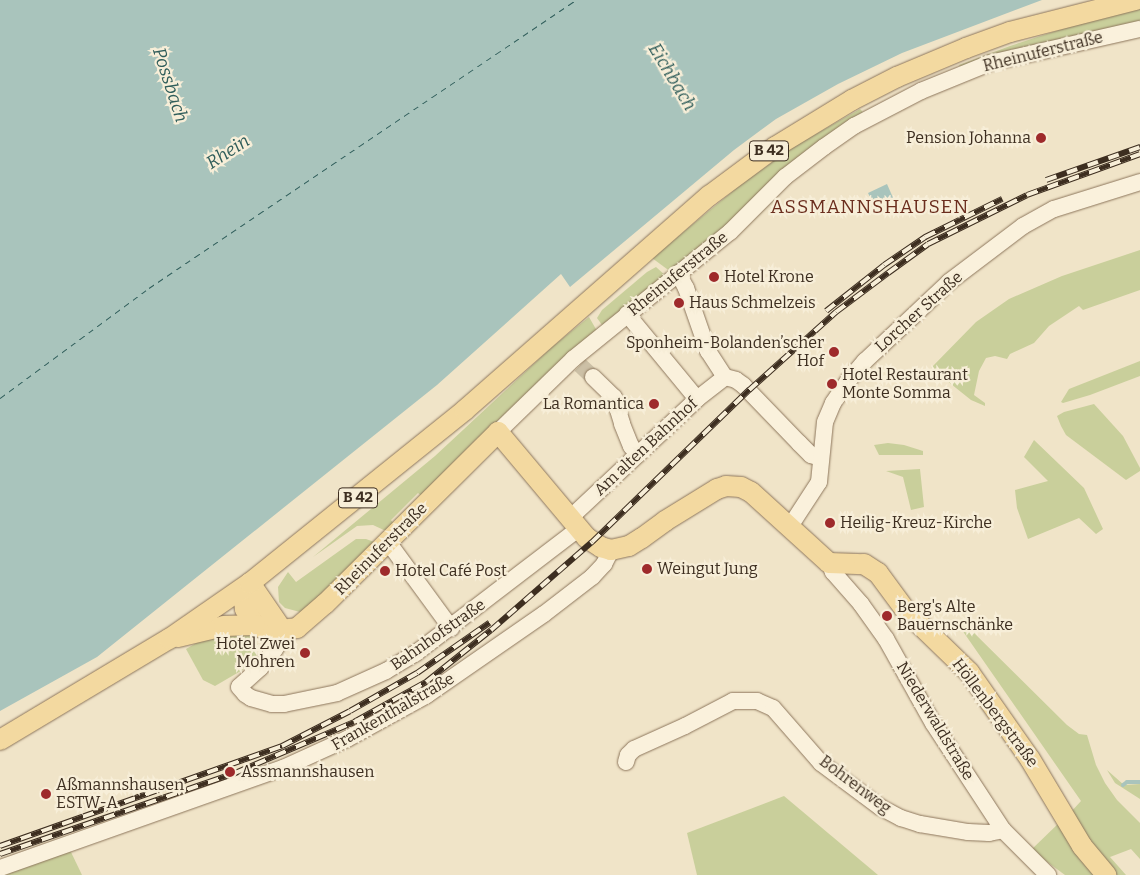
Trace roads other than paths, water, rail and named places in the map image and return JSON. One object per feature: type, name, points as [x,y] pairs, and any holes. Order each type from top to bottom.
[{"type":"main road","name":"B 42","points":[[0,740],[169,639],[250,583],[465,410],[709,196],[775,147],[852,100],[897,77],[966,48],[1010,32],[1136,0]]},
{"type":"main road","points":[[498,432],[574,524],[592,542],[611,550],[629,546],[665,521],[726,486],[741,487],[750,492],[829,562]]},
{"type":"main road","name":"Rheinuferstraße","points":[[283,630],[292,630],[302,624],[388,542],[498,432]]},
{"type":"main road","name":"Höllenbergstraße","points":[[829,562],[869,566],[882,578],[910,615],[960,662],[1030,758],[1082,846],[1106,875]]},
{"type":"main road","points":[[250,583],[244,601],[246,609],[255,625]]},
{"type":"main road","points":[[250,583],[283,630]]},
{"type":"main road","points":[[169,639],[224,626],[255,625],[265,630],[283,630]]},
{"type":"street","name":"Rheinuferstraße","points":[[498,432],[627,314],[730,232],[772,190],[824,146],[854,126],[921,91],[990,63],[1140,29]]},
{"type":"street","name":"Lorcher Straße","points":[[789,528],[817,487],[825,422],[833,403],[848,381],[949,282],[1036,218],[1072,203],[1140,182]]},
{"type":"street","points":[[678,273],[686,288],[708,351],[725,377],[736,380],[743,385],[811,455],[821,458]]},
{"type":"street","points":[[627,314],[697,399]]},
{"type":"street","points":[[593,377],[614,397],[622,424],[632,446],[638,454]]},
{"type":"street","name":"Am alten Bahnhof","points":[[574,524],[638,454],[697,399],[725,377]]},
{"type":"street","name":"Bahnhofstraße","points":[[283,630],[282,638],[271,654],[252,676],[239,687],[251,698],[272,704],[284,704],[336,693],[386,671],[451,628],[538,560],[574,524]]},
{"type":"street","points":[[388,542],[451,628]]},
{"type":"street","name":"Frankenthalstraße","points":[[0,868],[283,768],[347,739],[427,695],[544,614],[592,577],[604,564],[611,550]]},
{"type":"street","name":"Niederwaldstraße","points":[[829,562],[833,572],[886,639],[933,722],[1003,830],[1048,875]]},
{"type":"street","name":"Bohrenweg","points":[[626,762],[628,755],[634,749],[685,726],[733,701],[758,700],[773,708],[821,763],[880,807],[901,818],[920,824],[975,833],[1003,830]]},
{"type":"water","points":[[0,0],[1042,0],[902,53],[838,84],[776,119],[734,150],[570,287],[561,274],[437,385],[97,657],[0,711]]},
{"type":"water","points":[[887,184],[894,200],[883,204],[880,198],[872,201],[868,193]]},
{"type":"waterway","points":[[1123,785],[1127,782],[1140,782]]},
{"type":"tunnel","points":[[580,365],[593,377]]},
{"type":"railway","points":[[1046,180],[1140,147]]},
{"type":"railway","points":[[0,854],[235,773],[354,722],[426,682],[491,630],[592,542],[749,390],[836,312],[888,273],[928,244],[1027,195],[1140,154]]},
{"type":"railway","points":[[826,311],[884,265],[925,237],[1002,199]]},
{"type":"railway","points":[[0,846],[282,746],[350,711],[417,673],[489,623]]},
{"type":"place","name":"Pension Johanna","points":[[1041,138]]},
{"type":"place","name":"Hotel Krone","points":[[714,277]]},
{"type":"place","name":"Haus Schmelzeis","points":[[679,303]]},
{"type":"place","name":"Sponheim-Bolanden’scher Hof","points":[[834,352]]},
{"type":"place","name":"Hotel Restaurant Monte Somma","points":[[832,384]]},
{"type":"place","name":"La Romantica","points":[[654,404]]},
{"type":"place","name":"Heilig-Kreuz-Kirche","points":[[830,523]]},
{"type":"place","name":"Weingut Jung","points":[[647,569]]},
{"type":"place","name":"Hotel Café Post","points":[[385,571]]},
{"type":"place","name":"Berg's Alte Bauernschänke","points":[[887,616]]},
{"type":"place","name":"Hotel Zwei Mohren","points":[[305,653]]},
{"type":"place","name":"Assmannshausen","points":[[230,772]]},
{"type":"place","name":"Aßmannshausen ESTW-A","points":[[46,794]]},
{"type":"district","name":"ASSMANNSHAUSEN","points":[[870,207]]},
{"type":"water label","name":"Eichbach","points":[[672,77]]},
{"type":"water label","name":"Possbach","points":[[170,85]]},
{"type":"water label","name":"Rhein","points":[[228,152]]}]
